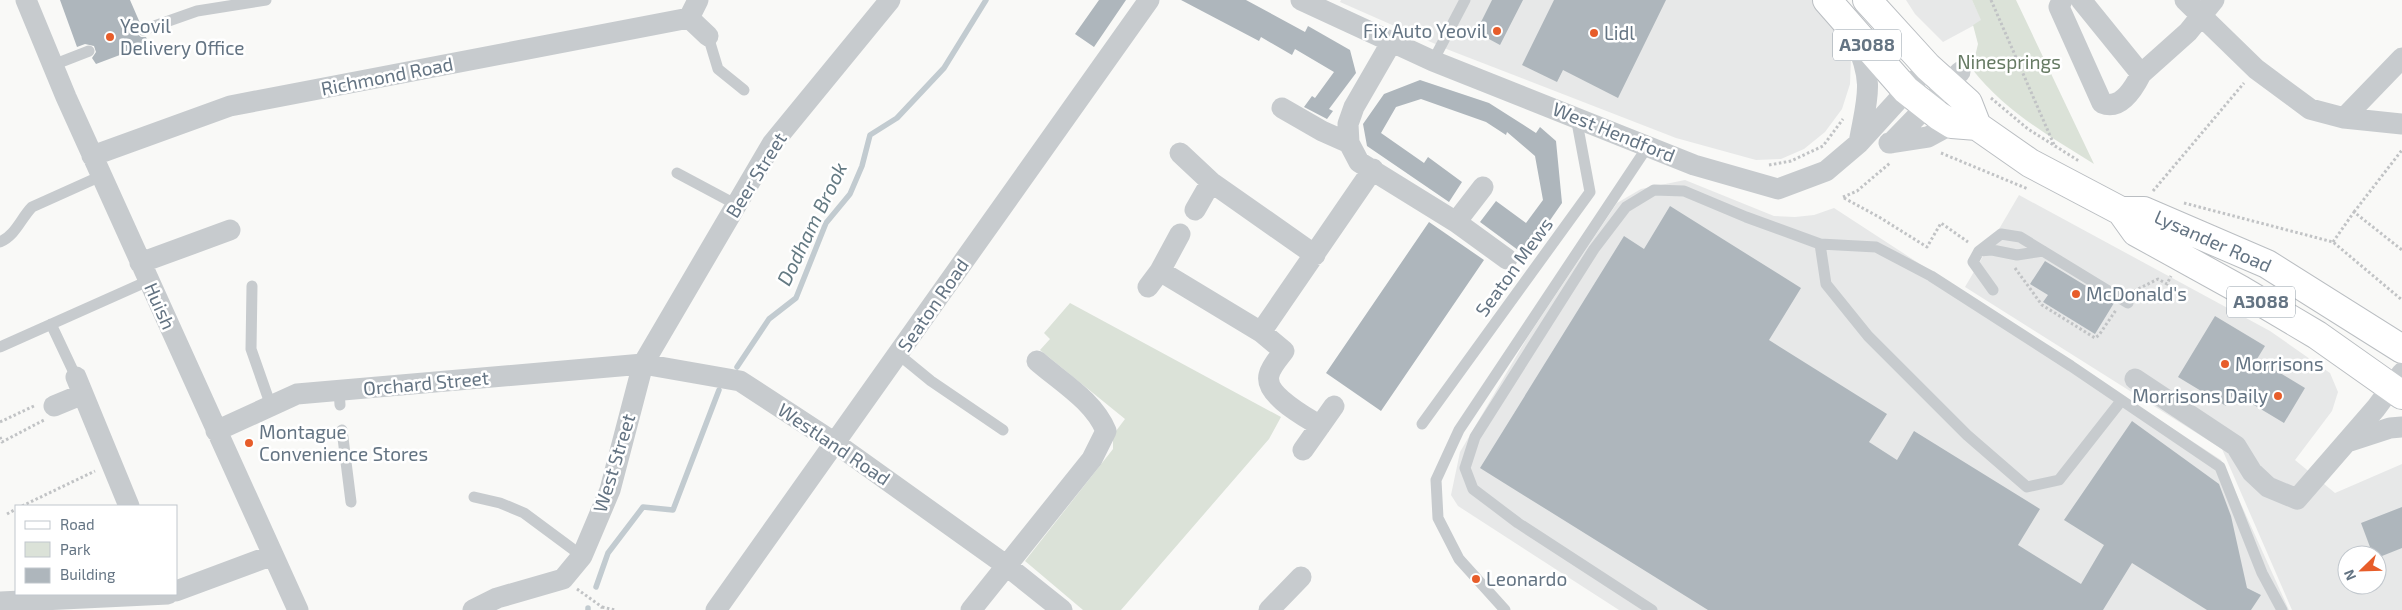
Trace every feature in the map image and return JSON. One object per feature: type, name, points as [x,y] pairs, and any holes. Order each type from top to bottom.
[{"type":"main road","name":"A3088","points":[[1828,0],[1916,98]]},
{"type":"main road","name":"A3088","points":[[1867,0],[1945,75],[1968,103],[1965,125]]},
{"type":"main road","name":"Lysander Road","points":[[1916,98],[2030,163],[2121,211],[2136,232],[2241,290],[2398,386]]},
{"type":"main road","name":"Lysander Road","points":[[2121,211],[2144,210],[2267,264],[2402,349]]},
{"type":"street","name":"Huish","points":[[26,0],[92,156],[298,610]]},
{"type":"street","name":"Beer Street","points":[[643,364],[772,144],[890,0]]},
{"type":"street","name":"Seaton Road","points":[[716,610],[1149,0]]},
{"type":"street","name":"West Hendford","points":[[1301,0],[1391,43],[1694,165],[1778,189],[1826,171],[1916,98]]},
{"type":"street","points":[[2062,0],[2059,7],[2102,103],[2109,106],[2118,104],[2136,86],[2141,74],[2188,32],[2208,8]]},
{"type":"street","points":[[2081,0],[2141,74]]},
{"type":"street","points":[[2185,0],[2208,8],[2256,69],[2310,109],[2344,118],[2402,124]]},
{"type":"street","name":"Richmond Road","points":[[92,156],[230,106],[694,9],[708,36]]},
{"type":"street","points":[[1847,23],[1865,62],[1870,83],[1859,144],[1893,151],[1965,125]]},
{"type":"street","points":[[1391,43],[1354,106],[1348,124],[1349,142],[1359,162],[1456,222],[1507,259]]},
{"type":"street","points":[[2344,118],[2402,58]]},
{"type":"street","points":[[1893,151],[1916,98],[1945,75]]},
{"type":"street","points":[[1282,108],[1322,131],[1349,142]]},
{"type":"street","points":[[1180,153],[1211,182],[1315,255]]},
{"type":"street","points":[[1261,332],[1373,170]]},
{"type":"street","points":[[1195,210],[1211,182]]},
{"type":"street","points":[[1456,222],[1483,186]]},
{"type":"street","points":[[144,272],[230,230]]},
{"type":"street","points":[[1180,234],[1154,279],[1261,332],[1284,351],[1269,375],[1269,384],[1274,393],[1320,426]]},
{"type":"street","points":[[971,610],[1092,459],[1106,431],[1100,418],[1089,405],[1037,361]]},
{"type":"street","name":"Orchard Street","points":[[216,431],[297,394],[339,398],[643,364]]},
{"type":"street","name":"Westland Road","points":[[643,364],[740,381],[835,443],[1007,566],[1062,610]]},
{"type":"street","name":"West Street","points":[[562,579],[582,556],[610,490],[643,364]]},
{"type":"street","points":[[2135,379],[2236,446],[2252,472],[2268,486],[2297,499],[2398,386]]},
{"type":"street","points":[[54,406],[79,385],[129,505]]},
{"type":"street","points":[[1303,450],[1334,406]]},
{"type":"street","points":[[2346,443],[2390,428],[2402,427]]},
{"type":"street","points":[[178,589],[273,555]]},
{"type":"street","points":[[1270,610],[1301,577]]},
{"type":"street","points":[[474,610],[497,598],[562,579]]},
{"type":"street","points":[[0,602],[131,595]]},
{"type":"lane","points":[[143,30],[197,11],[266,0]]},
{"type":"lane","points":[[1434,61],[1465,0]]},
{"type":"lane","points":[[708,36],[718,69],[744,90]]},
{"type":"lane","points":[[52,65],[89,51]]},
{"type":"lane","name":"Seaton Mews","points":[[1422,424],[1590,192],[1576,117]]},
{"type":"lane","points":[[1506,610],[1459,559],[1438,518],[1436,480],[1459,430],[1648,146]]},
{"type":"lane","points":[[677,173],[737,205]]},
{"type":"lane","points":[[0,242],[14,233],[24,215],[32,207],[101,176]]},
{"type":"lane","points":[[1652,610],[1518,523],[1473,489],[1465,468],[1475,437],[1594,248],[1626,207],[1654,190],[1684,191],[1746,217],[1820,244],[1876,247],[1930,276],[2220,467],[2262,573],[2282,610]]},
{"type":"lane","points":[[1993,290],[1973,262],[1979,251],[2001,234],[2020,237],[2128,303]]},
{"type":"lane","points":[[1820,244],[1826,284],[1868,336],[1967,435],[2027,486],[2060,480],[2121,401]]},
{"type":"lane","points":[[1979,251],[1992,250],[2017,256],[2043,251]]},
{"type":"lane","points":[[0,346],[51,324],[144,272]]},
{"type":"lane","points":[[252,286],[251,349],[271,406]]},
{"type":"lane","points":[[51,324],[79,385]]},
{"type":"lane","points":[[898,354],[931,380],[1003,430]]},
{"type":"lane","points":[[342,430],[351,502]]},
{"type":"lane","points":[[474,497],[500,503],[524,513],[582,556]]},
{"type":"path","points":[[1991,0],[2056,147]]},
{"type":"path","points":[[2151,194],[2256,69]]},
{"type":"path","points":[[1990,97],[2028,129],[2080,162]]},
{"type":"path","points":[[1766,166],[1791,161],[1823,146],[1843,118],[1846,110]]},
{"type":"path","points":[[2333,242],[2402,150]]},
{"type":"path","points":[[1843,197],[1858,191],[1893,151]]},
{"type":"path","points":[[1936,152],[1944,153],[2035,193]]},
{"type":"path","points":[[2178,202],[2333,242],[2402,300]]},
{"type":"path","points":[[2354,212],[2402,250]]},
{"type":"path","points":[[0,422],[43,401],[54,406],[50,417],[2,442],[0,437]]},
{"type":"path","points":[[24,505],[111,463]]},
{"type":"path","points":[[7,514],[15,510]]},
{"type":"path","points":[[562,579],[602,608],[616,610]]},
{"type":"shaded area","points":[[1341,0],[1814,0],[1839,30],[1851,58],[1850,84],[1842,109],[1825,132],[1804,149],[1781,159],[1756,160],[1676,138],[1449,50],[1340,2]]},
{"type":"shaded area","points":[[1906,0],[1972,0],[1982,21],[1943,42],[1915,14]]},
{"type":"shaded area","points":[[1685,180],[1774,216],[1795,217],[1814,215],[1834,208],[2221,460],[2289,610],[1619,610],[1458,506],[1451,495],[1460,452],[1527,338],[1617,203],[1641,189]]},
{"type":"shaded area","points":[[2019,195],[2270,331],[2330,373],[2338,392],[2332,411],[2295,460],[2335,493],[2402,464],[2402,610],[2292,610],[2222,449],[1965,287]]},
{"type":"green space","name":"Ninesprings","points":[[1972,0],[2016,0],[2094,164],[2014,111],[1972,69],[1978,44],[1973,25],[1981,20]]},
{"type":"green space","points":[[1070,303],[1281,417],[1269,439],[1121,610],[1083,610],[1025,561],[1113,449],[1113,435],[1125,419],[1040,350],[1050,339],[1044,333]]},
{"type":"building","name":"Yeovil Delivery Office","points":[[60,0],[130,0],[140,23],[136,28],[136,33],[141,37],[146,37],[149,44],[96,64],[92,58],[96,52],[94,46],[85,44],[77,47]]},
{"type":"building","points":[[1099,0],[1126,0],[1094,47],[1075,34]]},
{"type":"building","points":[[1181,0],[1246,0],[1305,32],[1308,26],[1350,50],[1356,73],[1329,109],[1333,111],[1327,119],[1304,107],[1312,96],[1315,98],[1334,72],[1295,49],[1292,55],[1261,37],[1259,41]]},
{"type":"building","points":[[1492,0],[1523,0],[1500,45],[1476,32]]},
{"type":"building","name":"Lidl","points":[[1554,0],[1666,0],[1618,98],[1563,70],[1557,82],[1522,65]]},
{"type":"building","points":[[1420,80],[1489,103],[1536,133],[1540,127],[1556,141],[1562,203],[1530,249],[1518,250],[1480,222],[1496,201],[1526,223],[1543,200],[1535,156],[1507,132],[1506,135],[1486,122],[1421,99],[1396,107],[1381,133],[1424,163],[1428,157],[1462,182],[1449,202],[1367,146],[1363,124],[1384,94]]},
{"type":"building","points":[[1670,206],[1801,288],[1769,340],[1887,414],[1869,442],[1897,460],[1914,431],[2040,509],[2018,545],[2081,584],[2104,545],[2064,520],[2132,421],[2219,484],[2231,516],[2247,588],[2261,595],[2251,610],[2207,610],[2132,563],[2103,610],[1708,610],[1480,468],[1624,236],[1644,249]]},
{"type":"building","points":[[1429,222],[1484,260],[1381,411],[1326,373]]},
{"type":"building","name":"McDonald's","points":[[2045,261],[2114,303],[2095,334],[2043,302],[2048,295],[2030,284]]},
{"type":"building","name":"Morrisons","points":[[2215,316],[2265,346],[2257,359],[2305,388],[2284,423],[2234,393],[2226,406],[2178,377]]},
{"type":"building","points":[[2402,507],[2402,548],[2387,554],[2387,545],[2369,545],[2361,523]]},
{"type":"waterway","name":"Dodham Brook","points":[[737,367],[769,319],[796,298],[826,223],[850,194],[862,166],[870,135],[897,118],[944,68],[986,0]]},
{"type":"waterway","points":[[596,587],[608,553],[643,507],[673,510],[719,390]]},
{"type":"place","name":"Fix Auto Yeovil","points":[[1497,31]]},
{"type":"place","name":"Lidl","points":[[1594,33]]},
{"type":"place","name":"Yeovil Delivery Office","points":[[110,37]]},
{"type":"place","name":"McDonald's","points":[[2076,294]]},
{"type":"place","name":"Morrisons","points":[[2225,364]]},
{"type":"place","name":"Morrisons Daily","points":[[2278,396]]},
{"type":"place","name":"Montague Convenience Stores","points":[[249,443]]},
{"type":"place","name":"Leonardo","points":[[1476,579]]}]
